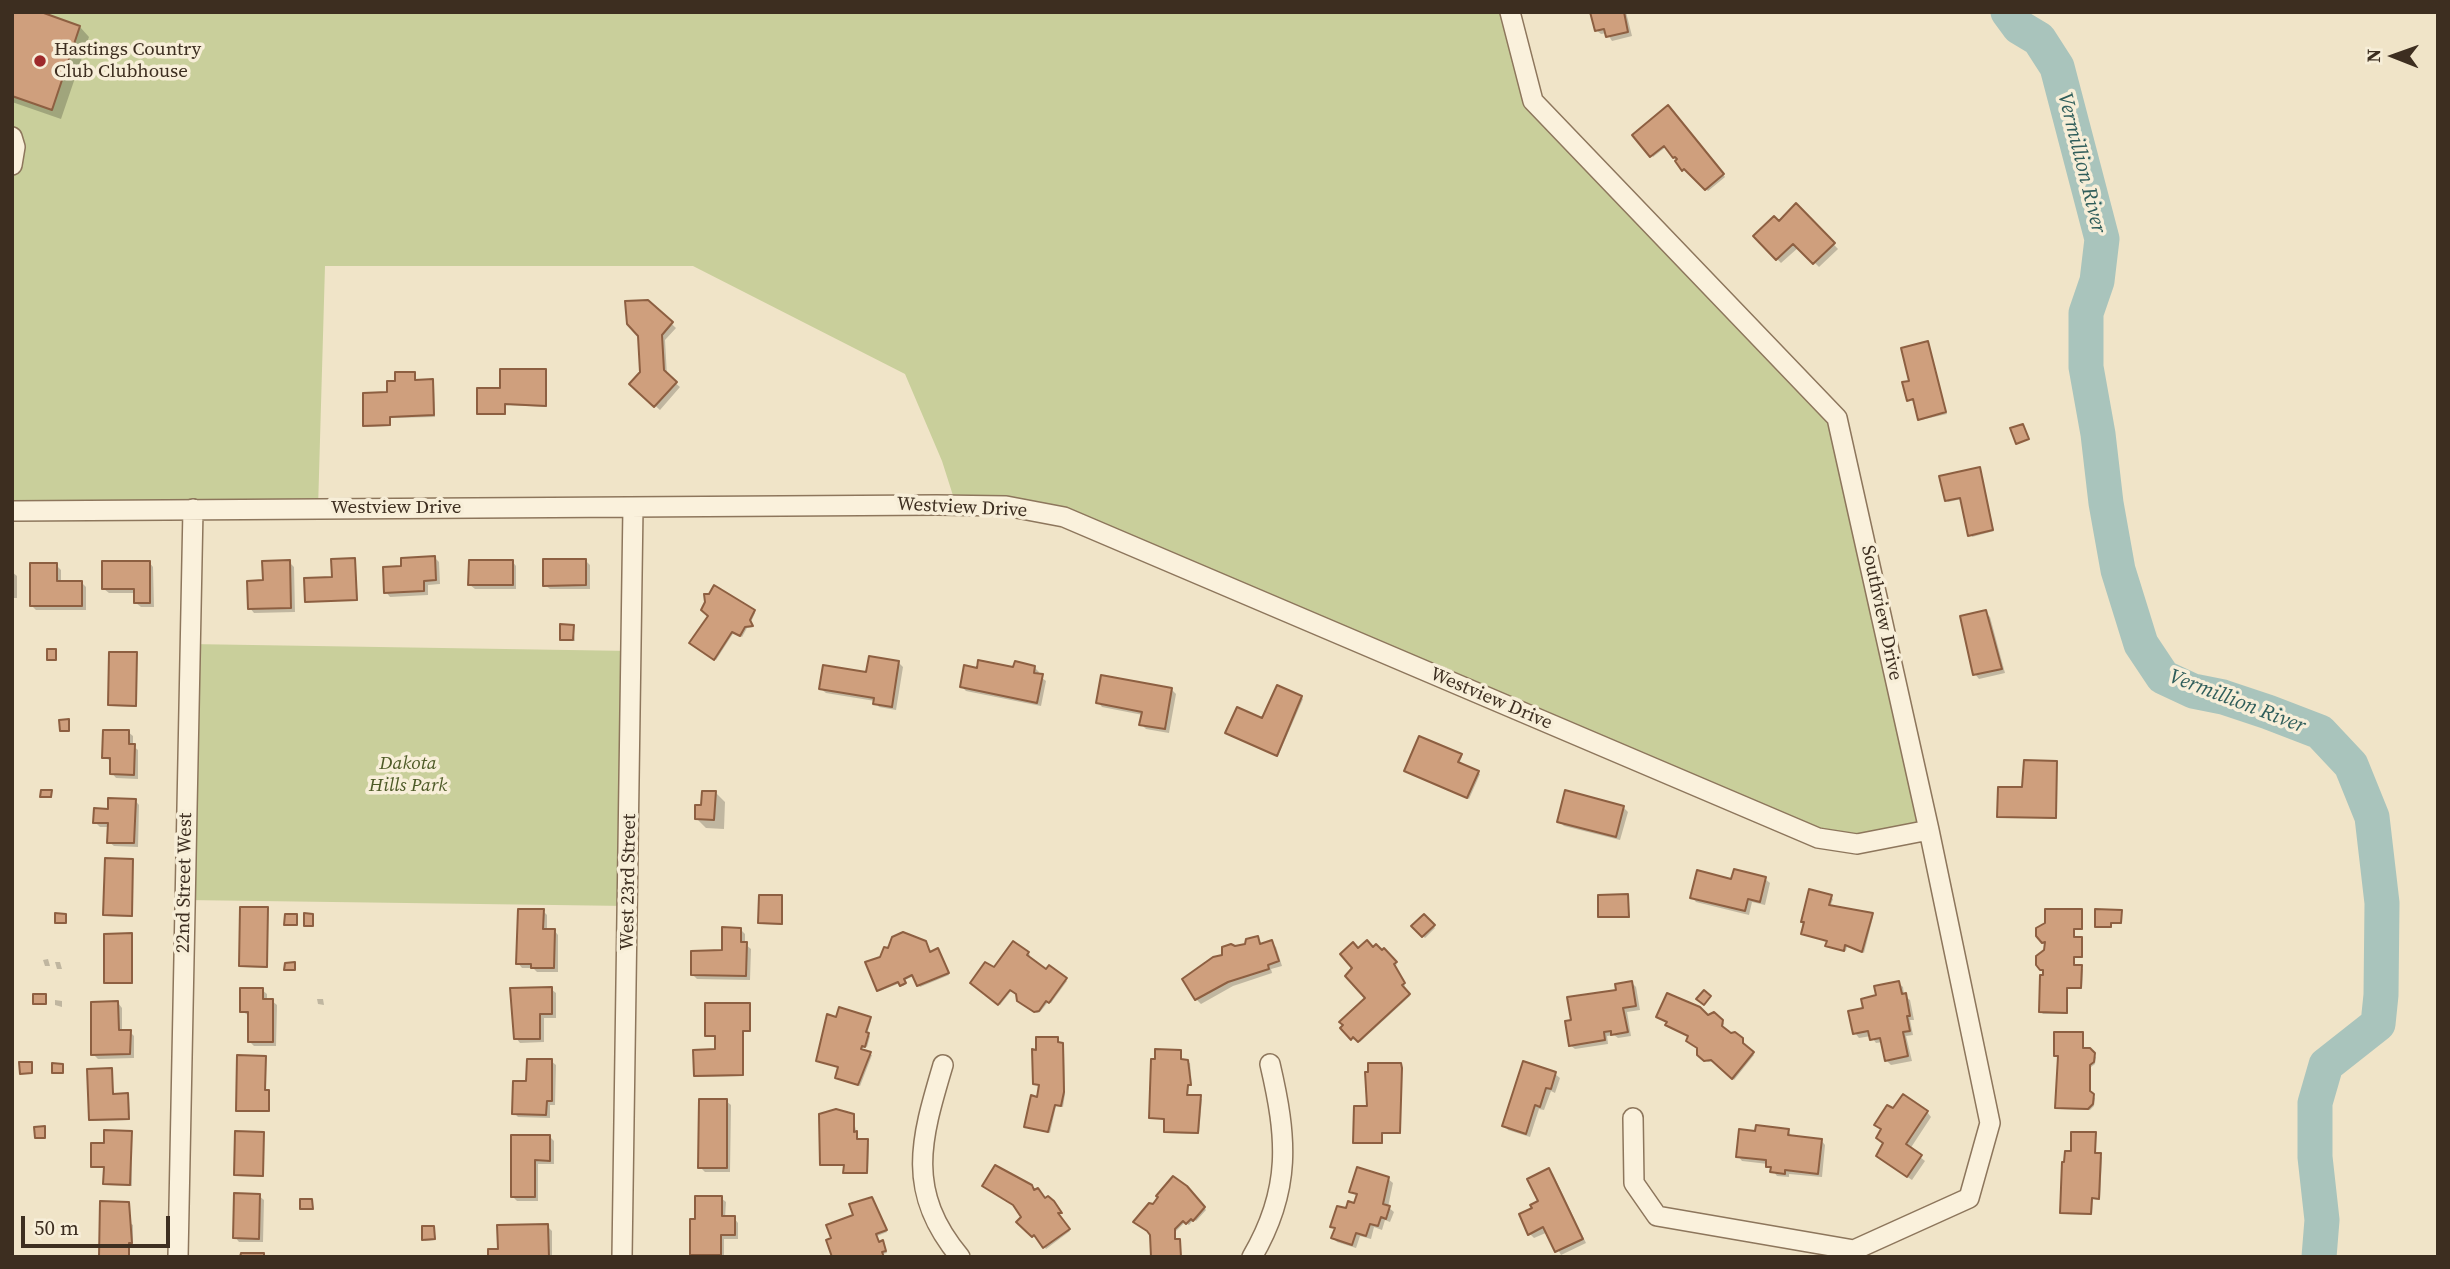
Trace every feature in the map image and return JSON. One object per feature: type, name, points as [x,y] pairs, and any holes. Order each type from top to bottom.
[{"type":"street","name":"Southview Drive","points":[[1510,12],[1533,101],[1838,418],[1929,830],[1990,1123],[1969,1198],[1854,1253]]},
{"type":"street","points":[[12,137],[15,147],[12,165]]},
{"type":"street","name":"Westview Drive","points":[[12,511],[1006,506],[1065,517],[1818,838],[1857,844],[1929,830]]},
{"type":"street","name":"West 23rd Street","points":[[622,1257],[633,507]]},
{"type":"street","name":"22nd Street West","points":[[178,1257],[193,509]]},
{"type":"street","points":[[1252,1257],[1268,1227],[1277,1198],[1284,1153],[1283,1123],[1270,1064]]},
{"type":"street","points":[[943,1065],[923,1132],[923,1174],[928,1202],[940,1228],[960,1257]]},
{"type":"street","points":[[1633,1118],[1634,1183],[1657,1216],[1854,1253]]},
{"type":"green space","points":[[12,12],[1510,12],[1533,101],[1837,418],[1929,830],[1857,844],[1064,517],[956,505],[942,461],[905,374],[693,266],[325,266],[318,509],[12,511]]},
{"type":"green space","name":"Dakota Hills Park","points":[[189,644],[632,651],[628,906],[185,900]]},
{"type":"building","name":"Hastings Country Club Clubhouse","points":[[12,12],[41,12],[80,26],[52,110],[12,96]]},
{"type":"building","points":[[1590,12],[1624,12],[1628,32],[1606,37],[1604,29],[1595,31]]},
{"type":"building","points":[[1668,105],[1724,174],[1705,190],[1684,169],[1682,171],[1675,161],[1677,159],[1673,158],[1664,146],[1650,157],[1632,135]]},
{"type":"building","points":[[1796,203],[1835,243],[1813,264],[1793,244],[1776,260],[1753,236],[1774,216],[1779,221]]},
{"type":"building","points":[[648,300],[673,322],[662,335],[664,370],[677,382],[654,407],[629,384],[640,372],[638,336],[627,324],[625,301]]},
{"type":"building","points":[[1928,341],[1946,412],[1918,420],[1913,399],[1907,401],[1902,382],[1909,381],[1901,348]]},
{"type":"building","points":[[500,369],[546,369],[546,406],[505,404],[505,414],[477,414],[477,388],[500,388]]},
{"type":"building","points":[[395,372],[415,372],[415,380],[433,379],[434,415],[390,417],[390,425],[363,426],[363,393],[387,392],[387,381],[395,381]]},
{"type":"building","points":[[2023,424],[2029,439],[2016,444],[2010,428]]},
{"type":"building","points":[[1980,467],[1993,530],[1968,536],[1960,498],[1945,501],[1939,476]]},
{"type":"building","points":[[435,556],[436,580],[424,581],[424,591],[384,593],[383,567],[401,566],[401,558]]},
{"type":"building","points":[[355,558],[357,600],[305,602],[304,578],[332,577],[331,559]]},
{"type":"building","points":[[543,559],[586,559],[586,585],[543,586]]},
{"type":"building","points":[[290,560],[291,608],[248,609],[247,581],[263,580],[262,561]]},
{"type":"building","points":[[469,560],[513,560],[513,585],[468,585]]},
{"type":"building","points":[[102,561],[150,561],[150,603],[134,603],[134,589],[102,589]]},
{"type":"building","points":[[30,563],[57,563],[57,581],[82,581],[82,606],[30,606]]},
{"type":"building","points":[[714,585],[755,610],[750,620],[753,626],[745,627],[740,636],[732,632],[714,660],[689,643],[708,616],[701,610],[705,602],[704,594],[709,594]]},
{"type":"building","points":[[1986,610],[2002,669],[1973,675],[1960,616]]},
{"type":"building","points":[[560,624],[574,625],[573,640],[560,640]]},
{"type":"building","points":[[47,649],[56,649],[56,660],[47,660]]},
{"type":"building","points":[[109,652],[137,652],[136,706],[108,705]]},
{"type":"building","points":[[869,656],[899,661],[892,707],[873,704],[874,698],[819,689],[823,665],[866,672]]},
{"type":"building","points":[[978,660],[1013,667],[1015,661],[1035,666],[1034,673],[1043,674],[1037,703],[960,687],[964,665],[977,668]]},
{"type":"building","points":[[1101,675],[1172,688],[1165,729],[1139,725],[1142,712],[1096,703]]},
{"type":"building","points":[[1277,685],[1302,696],[1277,756],[1225,733],[1237,707],[1262,718]]},
{"type":"building","points":[[69,719],[69,731],[60,731],[59,720]]},
{"type":"building","points":[[103,730],[129,730],[129,744],[135,744],[134,775],[110,774],[110,758],[102,758]]},
{"type":"building","points":[[1419,736],[1462,754],[1458,762],[1479,771],[1467,798],[1404,771]]},
{"type":"building","points":[[2024,760],[2057,761],[2056,818],[1997,817],[1998,787],[2022,787]]},
{"type":"building","points":[[41,790],[52,790],[51,797],[40,797]]},
{"type":"building","points":[[1565,790],[1624,806],[1616,837],[1557,822]]},
{"type":"building","points":[[702,791],[716,791],[714,820],[695,819],[695,805],[701,805]]},
{"type":"building","points":[[108,798],[136,799],[134,843],[107,843],[108,823],[93,823],[94,808],[108,809]]},
{"type":"building","points":[[105,858],[133,859],[132,916],[103,915]]},
{"type":"building","points":[[1734,869],[1766,877],[1760,902],[1748,899],[1745,911],[1690,898],[1697,870],[1731,879]]},
{"type":"building","points":[[1809,889],[1832,895],[1829,905],[1873,913],[1862,952],[1845,945],[1844,951],[1825,946],[1827,941],[1801,934],[1804,922],[1801,922]]},
{"type":"building","points":[[1628,894],[1629,917],[1598,917],[1598,895]]},
{"type":"building","points":[[759,895],[782,895],[782,924],[758,923]]},
{"type":"building","points":[[240,907],[268,907],[267,967],[239,966]]},
{"type":"building","points":[[518,909],[544,909],[543,929],[555,929],[554,968],[531,968],[531,964],[516,964]]},
{"type":"building","points":[[2045,909],[2082,909],[2082,929],[2074,929],[2074,937],[2082,937],[2082,957],[2074,957],[2074,965],[2082,965],[2081,988],[2067,988],[2067,1013],[2039,1012],[2040,975],[2043,975],[2043,970],[2036,965],[2036,956],[2044,950],[2045,942],[2042,943],[2036,936],[2036,928],[2045,923]]},
{"type":"building","points":[[2095,909],[2122,910],[2121,923],[2111,923],[2111,927],[2095,927]]},
{"type":"building","points":[[55,913],[66,914],[66,923],[55,923]]},
{"type":"building","points":[[304,913],[313,914],[313,926],[304,926]]},
{"type":"building","points":[[285,914],[297,914],[297,925],[284,925]]},
{"type":"building","points":[[1424,914],[1435,925],[1422,937],[1411,926]]},
{"type":"building","points":[[722,927],[741,928],[741,942],[747,942],[746,976],[691,975],[691,951],[722,950]]},
{"type":"building","points":[[903,932],[926,941],[930,952],[938,948],[949,973],[917,986],[912,975],[904,979],[906,983],[900,986],[898,982],[877,991],[865,962],[880,957],[884,947],[888,948],[892,937]]},
{"type":"building","points":[[132,933],[132,983],[104,983],[104,934]]},
{"type":"building","points":[[1258,936],[1260,944],[1272,940],[1279,961],[1268,965],[1269,969],[1228,982],[1195,1000],[1182,979],[1213,957],[1222,955],[1222,947],[1245,944],[1246,939]]},
{"type":"building","points":[[1367,940],[1373,947],[1376,944],[1382,950],[1384,948],[1397,962],[1394,964],[1405,983],[1402,985],[1410,994],[1358,1042],[1353,1037],[1351,1040],[1340,1028],[1343,1025],[1339,1022],[1365,998],[1345,976],[1352,968],[1340,954],[1353,942],[1358,948]]},
{"type":"building","points":[[1013,941],[1046,969],[1049,965],[1067,978],[1049,1003],[1046,1001],[1039,1011],[1034,1012],[1017,1001],[1016,994],[1010,990],[998,1005],[970,983],[985,962],[994,967]]},
{"type":"building","points":[[295,962],[295,970],[284,970],[285,963]]},
{"type":"building","points":[[1632,981],[1636,1006],[1623,1008],[1628,1032],[1611,1035],[1611,1031],[1604,1032],[1605,1040],[1569,1046],[1565,1021],[1571,1020],[1567,997],[1616,990],[1615,984]]},
{"type":"building","points":[[1899,981],[1902,994],[1906,993],[1910,1016],[1907,1016],[1910,1031],[1903,1032],[1908,1056],[1885,1061],[1880,1038],[1870,1040],[1868,1031],[1853,1034],[1848,1011],[1863,1008],[1861,999],[1876,995],[1874,986]]},
{"type":"building","points":[[552,987],[552,1014],[540,1014],[540,1039],[514,1039],[510,988]]},
{"type":"building","points":[[240,988],[263,988],[263,999],[273,999],[273,1042],[248,1042],[248,1012],[240,1012]]},
{"type":"building","points":[[1704,990],[1711,996],[1704,1005],[1696,999]]},
{"type":"building","points":[[1667,993],[1700,1007],[1708,1015],[1714,1012],[1723,1020],[1722,1026],[1743,1038],[1743,1043],[1754,1052],[1732,1079],[1711,1060],[1704,1061],[1697,1055],[1697,1048],[1686,1041],[1688,1036],[1665,1025],[1667,1022],[1656,1017]]},
{"type":"building","points":[[33,994],[46,994],[46,1004],[33,1004]]},
{"type":"building","points":[[118,1001],[119,1030],[131,1030],[130,1054],[91,1055],[91,1002]]},
{"type":"building","points":[[705,1003],[750,1003],[750,1031],[743,1031],[743,1075],[694,1076],[693,1050],[715,1049],[715,1036],[705,1036]]},
{"type":"building","points":[[839,1007],[871,1017],[865,1047],[862,1046],[861,1049],[871,1052],[858,1085],[835,1078],[838,1067],[816,1061],[827,1014],[836,1017]]},
{"type":"building","points":[[2054,1032],[2083,1032],[2083,1048],[2090,1048],[2095,1053],[2094,1062],[2090,1065],[2093,1104],[2088,1109],[2055,1108],[2058,1056],[2054,1056]]},
{"type":"building","points":[[1036,1037],[1058,1037],[1058,1042],[1063,1043],[1064,1092],[1061,1106],[1055,1105],[1048,1132],[1024,1127],[1031,1095],[1037,1097],[1039,1085],[1033,1084],[1032,1049],[1036,1050]]},
{"type":"building","points":[[1155,1049],[1181,1050],[1181,1059],[1188,1060],[1191,1085],[1188,1085],[1187,1095],[1201,1095],[1198,1133],[1164,1132],[1164,1119],[1149,1118],[1151,1059],[1155,1059]]},
{"type":"building","points":[[237,1055],[266,1056],[265,1090],[269,1090],[269,1111],[236,1111]]},
{"type":"building","points":[[527,1059],[552,1059],[552,1101],[547,1101],[546,1115],[512,1114],[513,1081],[526,1081]]},
{"type":"building","points":[[1523,1061],[1556,1072],[1551,1089],[1546,1088],[1540,1107],[1535,1105],[1526,1134],[1502,1126]]},
{"type":"building","points":[[19,1062],[32,1062],[32,1073],[20,1074]]},
{"type":"building","points":[[52,1063],[63,1064],[63,1073],[52,1073]]},
{"type":"building","points":[[1368,1063],[1401,1063],[1400,1133],[1382,1133],[1382,1143],[1353,1143],[1354,1106],[1367,1106],[1365,1072],[1368,1072]]},
{"type":"building","points":[[112,1068],[113,1094],[128,1093],[129,1119],[89,1120],[87,1069]]},
{"type":"building","points":[[1903,1094],[1928,1111],[1906,1144],[1922,1155],[1907,1177],[1876,1156],[1883,1143],[1876,1138],[1881,1129],[1874,1125],[1887,1105],[1893,1108]]},
{"type":"building","points":[[699,1099],[727,1099],[727,1168],[698,1168]]},
{"type":"building","points":[[836,1109],[854,1114],[854,1132],[857,1131],[857,1139],[868,1139],[867,1173],[843,1173],[844,1165],[820,1165],[819,1114]]},
{"type":"building","points":[[1756,1125],[1789,1129],[1788,1135],[1822,1139],[1818,1174],[1785,1170],[1785,1174],[1770,1172],[1771,1167],[1766,1167],[1766,1160],[1736,1157],[1739,1129],[1755,1131]]},
{"type":"building","points":[[45,1126],[45,1138],[35,1138],[34,1127]]},
{"type":"building","points":[[104,1130],[132,1131],[130,1185],[103,1184],[104,1167],[91,1167],[91,1143],[104,1143]]},
{"type":"building","points":[[235,1131],[264,1132],[263,1176],[234,1175]]},
{"type":"building","points":[[2071,1132],[2096,1132],[2095,1153],[2101,1153],[2099,1199],[2092,1198],[2091,1214],[2060,1213],[2062,1162],[2065,1151],[2071,1151]]},
{"type":"building","points":[[511,1135],[550,1135],[550,1161],[535,1160],[535,1197],[511,1197]]},
{"type":"building","points":[[995,1165],[1032,1185],[1034,1190],[1038,1188],[1045,1198],[1048,1196],[1054,1201],[1062,1213],[1058,1213],[1070,1229],[1043,1248],[1034,1235],[1032,1237],[1016,1222],[1021,1217],[1013,1205],[982,1186]]},
{"type":"building","points":[[1357,1167],[1389,1177],[1383,1204],[1390,1206],[1386,1219],[1381,1217],[1378,1226],[1370,1224],[1366,1236],[1356,1233],[1352,1245],[1331,1238],[1335,1228],[1330,1227],[1337,1206],[1346,1208],[1348,1201],[1354,1203],[1357,1194],[1349,1192]]},
{"type":"building","points":[[1549,1168],[1583,1239],[1555,1252],[1543,1227],[1528,1235],[1519,1214],[1532,1208],[1530,1205],[1538,1201],[1527,1179]]},
{"type":"building","points":[[1173,1176],[1187,1186],[1205,1207],[1193,1221],[1191,1219],[1186,1224],[1183,1221],[1175,1229],[1175,1239],[1180,1239],[1181,1257],[1151,1257],[1150,1235],[1133,1222],[1149,1203],[1153,1204],[1158,1197],[1156,1196]]},
{"type":"building","points":[[234,1193],[260,1194],[259,1239],[233,1238]]},
{"type":"building","points":[[695,1196],[722,1196],[722,1216],[735,1216],[735,1235],[721,1235],[721,1255],[690,1255],[690,1219],[695,1219]]},
{"type":"building","points":[[872,1197],[887,1230],[876,1234],[879,1242],[883,1240],[886,1251],[882,1252],[884,1257],[832,1257],[826,1240],[831,1238],[826,1225],[853,1215],[849,1204]]},
{"type":"building","points":[[300,1199],[312,1199],[313,1209],[300,1209]]},
{"type":"building","points":[[100,1201],[129,1202],[132,1243],[129,1243],[129,1257],[99,1257]]},
{"type":"building","points":[[548,1224],[549,1257],[488,1257],[488,1249],[498,1249],[497,1225]]},
{"type":"building","points":[[422,1226],[434,1226],[435,1239],[422,1240]]},
{"type":"building","points":[[241,1253],[264,1253],[264,1257],[240,1257]]},
{"type":"waterway","name":"Vermillion River","points":[[2008,12],[2019,27],[2039,39],[2057,67],[2102,239],[2097,281],[2086,313],[2086,367],[2118,570],[2141,644],[2163,677],[2193,691],[2223,697],[2320,732],[2351,765],[2372,817],[2382,903],[2378,1024],[2326,1065],[2315,1103],[2315,1157],[2322,1220],[2319,1257]]},
{"type":"place","name":"Hastings Country Club Clubhouse","points":[[40,61]]}]
